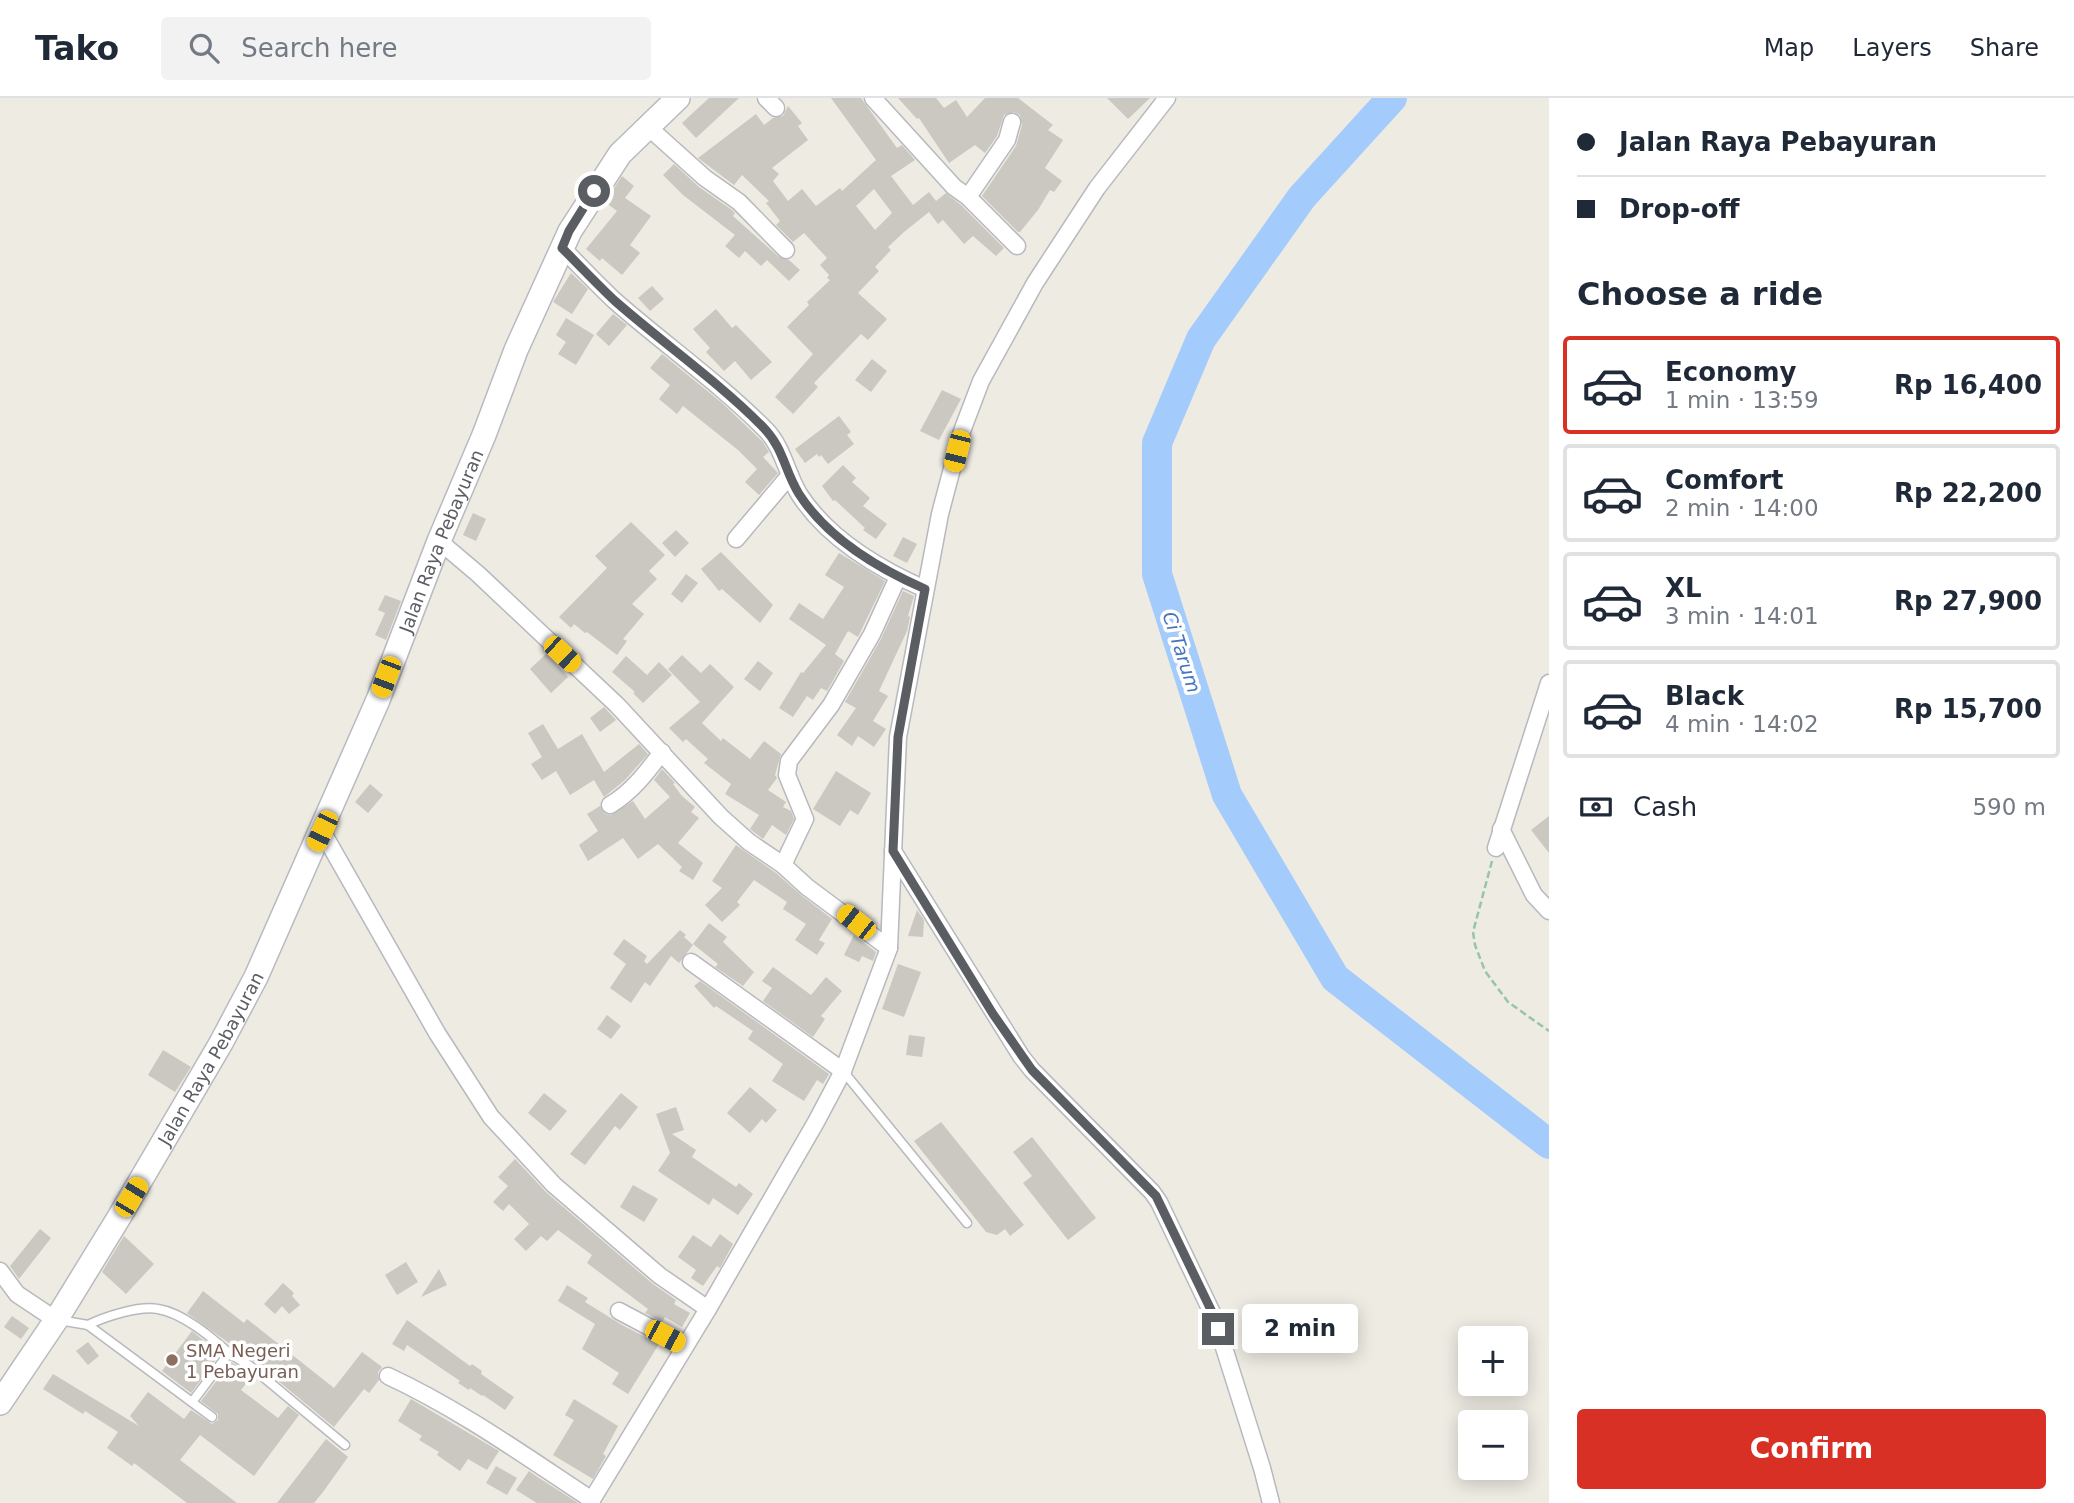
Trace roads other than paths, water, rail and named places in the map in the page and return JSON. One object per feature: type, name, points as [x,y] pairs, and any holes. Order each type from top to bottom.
[{"type":"main road","name":"Jalan Raya Pebayuran","points":[[0,1403],[56,1320],[221,1043],[257,976],[377,700],[516,350],[569,231],[620,154],[678,98]]},
{"type":"street","points":[[873,98],[954,187],[968,197],[1017,246]]},
{"type":"street","points":[[388,1376],[468,1417],[591,1502],[708,1309],[843,1071],[889,948],[898,737],[940,514],[962,431],[981,381],[1035,283],[1097,188],[1167,98]]},
{"type":"street","points":[[968,197],[1007,140],[1012,122]]},
{"type":"street","points":[[647,126],[705,178],[739,202],[786,250]]},
{"type":"street","points":[[562,248],[615,300],[747,410],[773,437],[799,494],[832,533],[898,577],[925,589]]},
{"type":"street","points":[[736,539],[790,475]]},
{"type":"street","points":[[439,541],[617,705],[721,817],[749,842],[783,865],[807,887],[889,948]]},
{"type":"street","points":[[783,865],[805,819],[787,775],[789,761],[831,705],[872,634],[898,577]]},
{"type":"street","points":[[1496,848],[1549,683]]},
{"type":"street","points":[[610,805],[623,797],[646,774],[662,752]]},
{"type":"street","points":[[1501,829],[1534,895],[1549,911]]},
{"type":"street","points":[[322,831],[437,1033],[491,1117],[554,1185],[660,1276],[708,1309]]},
{"type":"street","points":[[893,851],[1021,1056],[1159,1202],[1215,1319],[1271,1503]]},
{"type":"street","points":[[691,962],[843,1071]]},
{"type":"street","points":[[0,1271],[17,1294],[56,1320]]},
{"type":"street","points":[[619,1311],[685,1346]]},
{"type":"lane","points":[[843,1071],[967,1223]]},
{"type":"lane","points":[[88,1325],[107,1315],[157,1308],[205,1331],[345,1445]]},
{"type":"lane","points":[[56,1320],[88,1325],[212,1417]]},
{"type":"lane","points":[[192,1402],[229,1353]]},
{"type":"waterway","name":"Ci Tarum","points":[[1392,98],[1302,197],[1201,339],[1157,443],[1157,574],[1227,795],[1335,978],[1549,1144]]},
{"type":"place","name":"SMA Negeri 1 Pebayuran","points":[[172,1360]]}]
